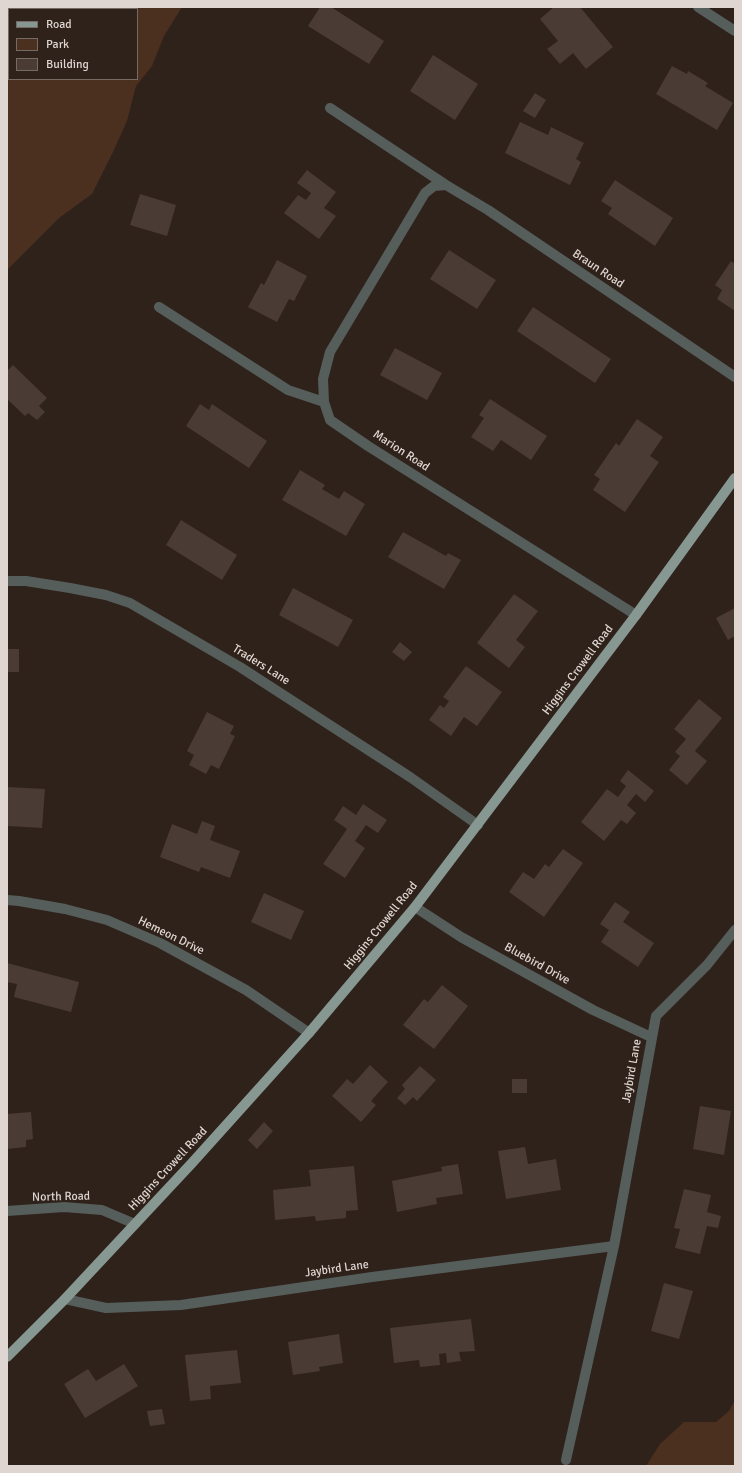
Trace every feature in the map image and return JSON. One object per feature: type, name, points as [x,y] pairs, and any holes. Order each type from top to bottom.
[{"type":"main road","name":"Higgins Crowell Road","points":[[7,1357],[65,1299],[135,1224],[309,1033],[415,907],[636,615],[735,478]]},
{"type":"street","points":[[698,7],[735,31]]},
{"type":"street","name":"Braun Road","points":[[330,108],[446,185],[488,210],[735,377]]},
{"type":"street","points":[[159,307],[288,390],[324,402],[323,379],[330,352],[425,193],[434,186],[446,185]]},
{"type":"street","name":"Marion Road","points":[[324,402],[330,420],[636,615]]},
{"type":"street","name":"Traders Lane","points":[[7,581],[70,588],[106,595],[130,603],[240,667],[410,777],[478,825]]},
{"type":"street","name":"Hemeon Drive","points":[[7,900],[20,900],[93,916],[107,920],[160,943],[246,990],[309,1033]]},
{"type":"street","name":"Bluebird Drive","points":[[415,907],[461,937],[592,1010],[651,1037]]},
{"type":"street","name":"Jaybird Lane","points":[[566,1460],[614,1246],[656,1016],[707,965],[735,930]]},
{"type":"street","name":"North Road","points":[[7,1211],[64,1207],[102,1210],[135,1224]]},
{"type":"street","name":"Jaybird Lane","points":[[65,1299],[106,1308],[181,1305],[372,1277],[614,1246]]},
{"type":"green space","points":[[7,7],[182,7],[164,36],[152,66],[136,86],[127,121],[92,194],[59,218],[7,270]]},
{"type":"green space","points":[[735,1400],[735,1466],[646,1466],[660,1444],[684,1422],[716,1422],[729,1411]]},
{"type":"building","points":[[320,7],[331,7],[384,41],[369,64],[308,26]]},
{"type":"building","points":[[554,7],[580,7],[613,47],[586,69],[573,53],[560,64],[547,49],[558,41],[540,19]]},
{"type":"building","points":[[433,55],[478,84],[455,120],[410,91]]},
{"type":"building","points":[[672,66],[687,74],[688,71],[708,83],[705,86],[733,103],[717,130],[656,94]]},
{"type":"building","points":[[535,93],[546,100],[535,118],[523,111]]},
{"type":"building","points":[[520,122],[548,135],[551,127],[584,143],[576,159],[581,162],[570,185],[505,153]]},
{"type":"building","points":[[307,170],[336,192],[324,208],[336,216],[319,239],[284,213],[298,195],[306,200],[311,193],[297,183]]},
{"type":"building","points":[[615,180],[673,218],[655,246],[608,214],[612,208],[601,201]]},
{"type":"building","points":[[140,194],[176,205],[167,236],[130,225]]},
{"type":"building","points":[[449,250],[496,280],[477,309],[430,279]]},
{"type":"building","points":[[277,260],[307,276],[294,301],[289,299],[277,322],[248,307],[261,283],[264,285]]},
{"type":"building","points":[[731,261],[735,264],[735,311],[717,299],[722,290],[715,285]]},
{"type":"building","points":[[533,307],[611,359],[595,383],[517,331]]},
{"type":"building","points":[[395,348],[442,373],[427,400],[380,375]]},
{"type":"building","points":[[13,365],[47,398],[39,406],[45,412],[37,420],[28,413],[25,416],[7,399],[7,371]]},
{"type":"building","points":[[490,399],[547,436],[531,460],[501,440],[493,451],[471,437],[484,418],[479,415]]},
{"type":"building","points":[[200,404],[209,410],[212,404],[267,441],[249,468],[186,426]]},
{"type":"building","points":[[637,419],[663,437],[650,456],[659,462],[625,512],[593,490],[600,479],[594,475],[616,443],[619,446]]},
{"type":"building","points":[[300,470],[325,485],[322,489],[339,499],[344,491],[365,504],[346,536],[282,500]]},
{"type":"building","points":[[181,520],[237,555],[222,580],[166,545]]},
{"type":"building","points":[[403,532],[446,556],[448,553],[461,560],[444,589],[388,557]]},
{"type":"building","points":[[293,588],[353,620],[338,647],[279,615]]},
{"type":"building","points":[[514,594],[538,611],[516,640],[525,647],[509,668],[477,643]]},
{"type":"building","points":[[735,608],[735,636],[728,640],[716,618]]},
{"type":"building","points":[[400,642],[412,652],[404,661],[392,652]]},
{"type":"building","points":[[7,649],[19,649],[19,672],[7,672]]},
{"type":"building","points":[[466,666],[502,692],[477,726],[464,717],[451,736],[429,720],[440,705],[444,708],[449,701],[443,697]]},
{"type":"building","points":[[699,699],[722,718],[695,751],[707,761],[687,785],[669,770],[680,756],[675,752],[686,739],[674,729]]},
{"type":"building","points":[[207,712],[234,726],[230,734],[235,736],[219,769],[211,765],[206,774],[189,765],[194,755],[187,751]]},
{"type":"building","points":[[628,770],[654,791],[645,802],[636,794],[627,805],[636,813],[627,824],[621,820],[604,841],[581,822],[607,789],[618,797],[626,786],[620,781]]},
{"type":"building","points":[[7,787],[45,789],[42,828],[7,826]]},
{"type":"building","points":[[363,804],[387,820],[378,833],[366,825],[355,841],[365,848],[345,878],[323,864],[347,829],[334,820],[343,806],[356,815]]},
{"type":"building","points":[[202,821],[215,826],[210,840],[240,851],[230,878],[201,867],[199,872],[160,857],[172,824],[197,834]]},
{"type":"building","points":[[563,849],[583,863],[544,917],[509,892],[523,872],[534,879],[545,864],[549,867]]},
{"type":"building","points":[[264,893],[304,911],[291,940],[251,922]]},
{"type":"building","points":[[615,902],[630,912],[623,922],[654,943],[638,967],[601,942],[609,930],[600,924]]},
{"type":"building","points":[[7,963],[79,982],[71,1012],[14,997],[17,984],[7,982]]},
{"type":"building","points":[[442,985],[468,1006],[434,1049],[403,1025],[424,999],[428,1002]]},
{"type":"building","points":[[370,1065],[388,1082],[371,1101],[376,1105],[361,1122],[332,1096],[347,1079],[353,1084]]},
{"type":"building","points":[[420,1066],[436,1080],[417,1101],[413,1097],[405,1105],[397,1098],[405,1089],[402,1085]]},
{"type":"building","points":[[512,1079],[527,1079],[527,1093],[512,1093]]},
{"type":"building","points":[[700,1106],[731,1111],[724,1155],[693,1149]]},
{"type":"building","points":[[31,1112],[33,1139],[26,1140],[26,1147],[7,1149],[7,1114]]},
{"type":"building","points":[[264,1122],[273,1131],[257,1149],[248,1140]]},
{"type":"building","points":[[525,1147],[528,1164],[556,1159],[561,1190],[506,1199],[498,1151]]},
{"type":"building","points":[[458,1164],[463,1194],[436,1198],[437,1204],[397,1212],[392,1181],[442,1171],[441,1167]]},
{"type":"building","points":[[354,1166],[358,1210],[346,1211],[346,1218],[316,1221],[315,1216],[275,1220],[273,1190],[311,1186],[309,1170]]},
{"type":"building","points":[[684,1189],[711,1195],[707,1212],[721,1216],[718,1228],[707,1226],[700,1254],[675,1248],[680,1229],[674,1228]]},
{"type":"building","points":[[664,1283],[693,1291],[679,1339],[651,1331]]},
{"type":"building","points":[[471,1319],[475,1351],[459,1352],[461,1361],[447,1363],[446,1353],[439,1354],[440,1365],[420,1367],[419,1360],[394,1363],[390,1328]]},
{"type":"building","points":[[339,1334],[343,1363],[319,1367],[320,1371],[293,1375],[288,1342]]},
{"type":"building","points":[[237,1350],[241,1383],[210,1386],[211,1399],[190,1401],[185,1355]]},
{"type":"building","points":[[124,1364],[138,1386],[85,1418],[64,1384],[88,1369],[96,1381]]},
{"type":"building","points":[[162,1409],[165,1424],[150,1426],[147,1411]]}]
